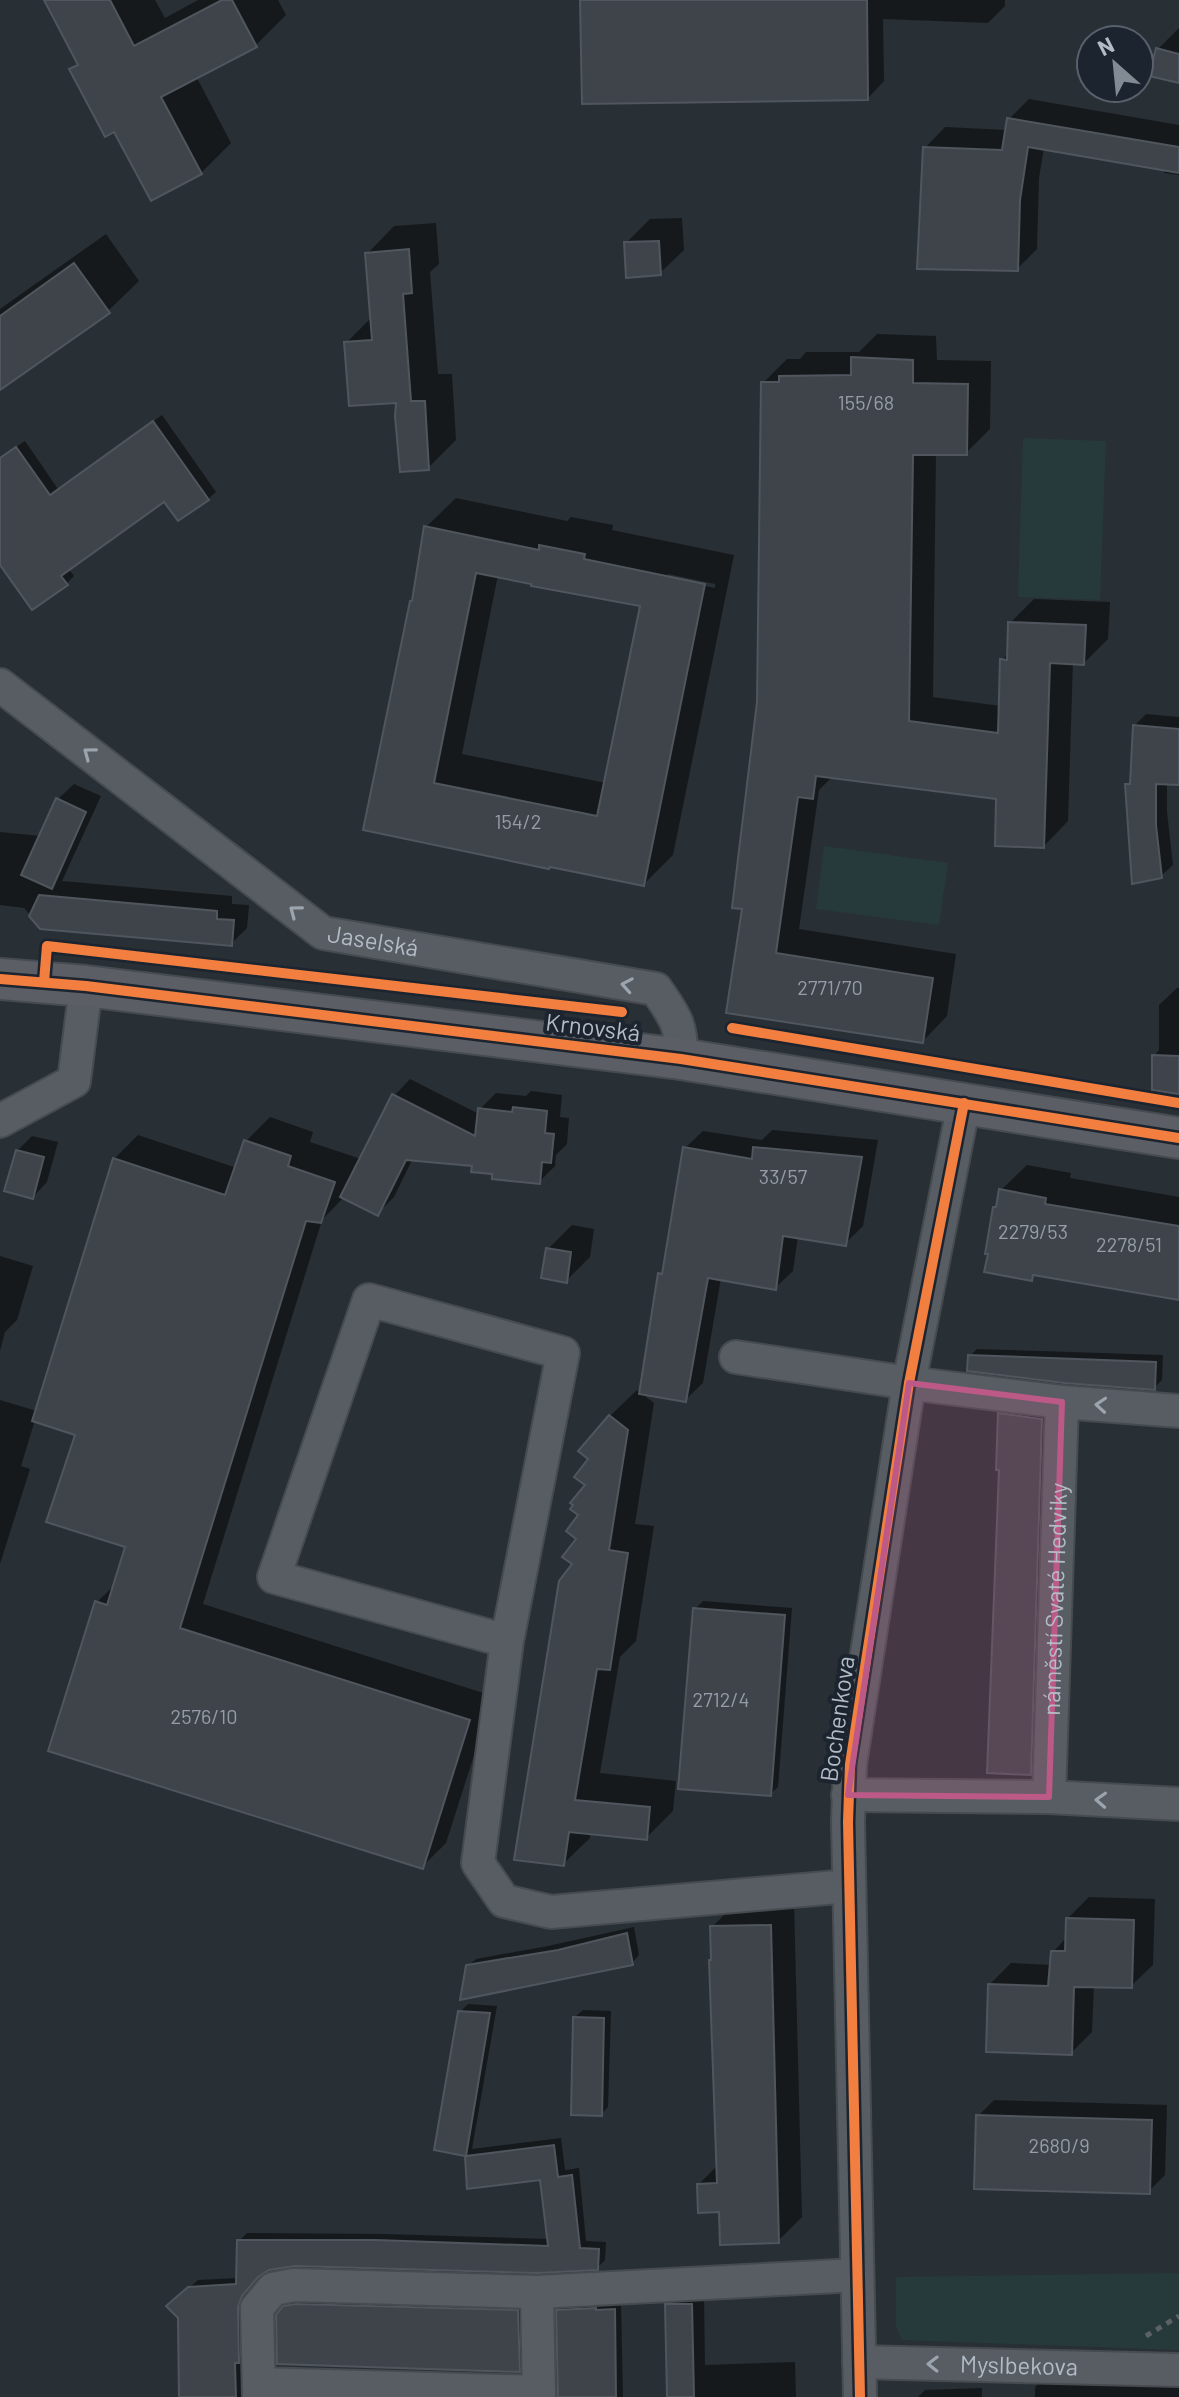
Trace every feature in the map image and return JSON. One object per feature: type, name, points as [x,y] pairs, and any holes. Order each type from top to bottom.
[{"type":"main road","name":"Krnovská","points":[[0,979],[86,986],[681,1059],[1179,1138]]},
{"type":"street","name":"Jaselská","points":[[0,685],[323,933],[656,989],[682,1034],[681,1059]]},
{"type":"street","points":[[0,1121],[74,1081],[86,986]]},
{"type":"street","name":"Bochenkova","points":[[860,2397],[849,1886],[850,1764],[909,1383],[964,1103]]},
{"type":"street","points":[[507,1641],[274,1577],[369,1300],[563,1353],[507,1641],[478,1863],[504,1901],[551,1912],[849,1886]]},
{"type":"street","points":[[736,1357],[1062,1402],[1179,1411]]},
{"type":"street","name":"náměstí Svaté Hedviky","points":[[1049,1797],[1062,1402]]},
{"type":"street","points":[[848,1795],[1049,1797],[1179,1804]]},
{"type":"street","points":[[537,2292],[539,2394],[259,2390],[257,2308],[273,2289],[294,2285],[537,2292],[857,2275]]},
{"type":"street","name":"Myslbekova","points":[[859,2362],[1179,2370]]},
{"type":"highlighted area","points":[[909,1383],[1062,1402],[1049,1797],[848,1795]]},
{"type":"green space","points":[[1023,438],[1106,441],[1100,600],[1018,597]]},
{"type":"green space","points":[[824,846],[948,863],[939,925],[816,909]]},
{"type":"green space","points":[[1179,2273],[1179,2350],[902,2340],[896,2327],[896,2277]]},
{"type":"building","points":[[44,0],[110,0],[134,46],[222,0],[232,0],[257,47],[161,97],[202,174],[151,201],[114,132],[105,137],[69,69],[78,65]]},
{"type":"building","points":[[580,0],[867,0],[868,100],[582,104]]},
{"type":"building","points":[[1156,48],[1179,54],[1179,83],[1155,77]]},
{"type":"building","points":[[1007,118],[1179,147],[1179,173],[1028,147],[1020,200],[1018,271],[917,269],[923,147],[1002,150]]},
{"type":"building","points":[[659,241],[661,275],[626,278],[624,242]]},
{"type":"building","points":[[409,249],[412,293],[403,294],[411,401],[425,401],[429,470],[400,472],[396,403],[349,406],[344,342],[372,340],[365,253]]},
{"type":"building","points":[[74,263],[110,313],[0,390],[0,316]]},
{"type":"building","points":[[851,357],[913,360],[913,383],[968,384],[967,455],[913,455],[909,721],[998,733],[1000,659],[1007,660],[1008,622],[1086,625],[1084,665],[1050,663],[1044,848],[995,846],[996,799],[816,776],[813,799],[798,797],[776,953],[933,978],[923,1043],[726,1013],[742,909],[732,908],[757,702],[761,382],[779,382],[779,376],[851,375]]},
{"type":"building","points":[[153,421],[209,500],[178,521],[164,502],[61,576],[68,585],[32,610],[0,565],[0,458],[16,447],[50,495]]},
{"type":"building","points":[[424,526],[539,550],[539,545],[585,554],[584,559],[705,584],[644,886],[363,830],[412,601]],"holes":[[[476,573],[640,606],[597,816],[434,783]]]},
{"type":"building","points":[[1133,725],[1179,729],[1179,785],[1156,784],[1156,825],[1162,878],[1132,884],[1125,784],[1130,784]]},
{"type":"building","points":[[56,798],[86,812],[52,889],[21,875]]},
{"type":"building","points":[[39,895],[217,911],[217,919],[234,920],[232,946],[40,929],[29,916]]},
{"type":"building","points":[[1152,1055],[1179,1056],[1179,1094],[1152,1090]]},
{"type":"building","points":[[392,1094],[475,1136],[478,1108],[512,1112],[513,1107],[547,1111],[545,1133],[554,1134],[551,1163],[542,1162],[540,1184],[492,1179],[492,1174],[471,1172],[472,1166],[406,1160],[378,1216],[340,1197]]},
{"type":"building","points":[[244,1140],[291,1156],[288,1166],[335,1182],[321,1223],[306,1221],[180,1628],[470,1720],[423,1869],[48,1751],[95,1601],[107,1605],[125,1547],[46,1522],[75,1435],[32,1421],[113,1158],[225,1195]]},
{"type":"building","points":[[683,1147],[752,1159],[753,1147],[862,1157],[846,1246],[783,1236],[776,1290],[708,1278],[686,1402],[639,1394],[658,1273],[662,1274]]},
{"type":"building","points":[[16,1150],[44,1157],[33,1199],[4,1191]]},
{"type":"building","points":[[999,1189],[1046,1198],[1045,1204],[1179,1226],[1179,1300],[1033,1275],[1032,1281],[984,1272],[993,1207],[996,1207]]},
{"type":"building","points":[[546,1248],[571,1252],[567,1283],[541,1278]]},
{"type":"building","points":[[968,1355],[1156,1362],[1155,1390],[967,1371]]},
{"type":"building","points":[[998,1413],[1042,1419],[1031,1775],[987,1773],[999,1470],[996,1470]]},
{"type":"building","points":[[609,1415],[628,1430],[609,1550],[628,1553],[610,1670],[597,1669],[575,1800],[650,1807],[647,1840],[569,1832],[564,1866],[514,1860],[559,1581],[572,1564],[562,1557],[576,1539],[566,1531],[578,1515],[570,1509],[573,1505],[570,1503],[585,1485],[574,1477],[588,1459],[578,1451]]},
{"type":"building","points":[[693,1608],[785,1615],[771,1796],[678,1789]]},
{"type":"building","points":[[1066,1918],[1134,1920],[1132,1988],[1074,1987],[1072,2055],[986,2052],[988,1984],[1048,1986],[1051,1951],[1065,1951]]},
{"type":"building","points":[[771,1925],[779,2243],[720,2245],[719,2212],[698,2213],[697,2184],[717,2183],[710,1926]]},
{"type":"building","points":[[627,1933],[633,1965],[460,2000],[466,1965],[558,1950]]},
{"type":"building","points":[[458,2011],[490,2013],[466,2156],[554,2145],[558,2177],[572,2175],[580,2248],[599,2249],[598,2270],[537,2273],[295,2266],[269,2270],[258,2277],[242,2296],[238,2307],[236,2397],[179,2397],[178,2318],[166,2306],[188,2287],[236,2284],[237,2240],[376,2240],[548,2246],[540,2180],[467,2189],[465,2156],[434,2150]]},
{"type":"building","points":[[573,2017],[604,2018],[602,2116],[571,2115]]},
{"type":"building","points":[[976,2115],[1152,2120],[1150,2194],[974,2189]]},
{"type":"building","points":[[665,2304],[692,2304],[694,2397],[667,2397]]},
{"type":"building","points":[[283,2306],[518,2310],[520,2372],[277,2364],[276,2315]]},
{"type":"building","points":[[615,2309],[616,2397],[558,2397],[556,2310]]},
{"type":"cycle path","points":[[44,982],[47,946],[622,1012]]},
{"type":"cycle path","points":[[0,979],[86,986],[681,1059],[1179,1138]]},
{"type":"cycle path","points":[[732,1028],[1179,1103]]},
{"type":"cycle path","points":[[860,2397],[848,1822],[850,1764],[909,1383],[964,1103]]}]
